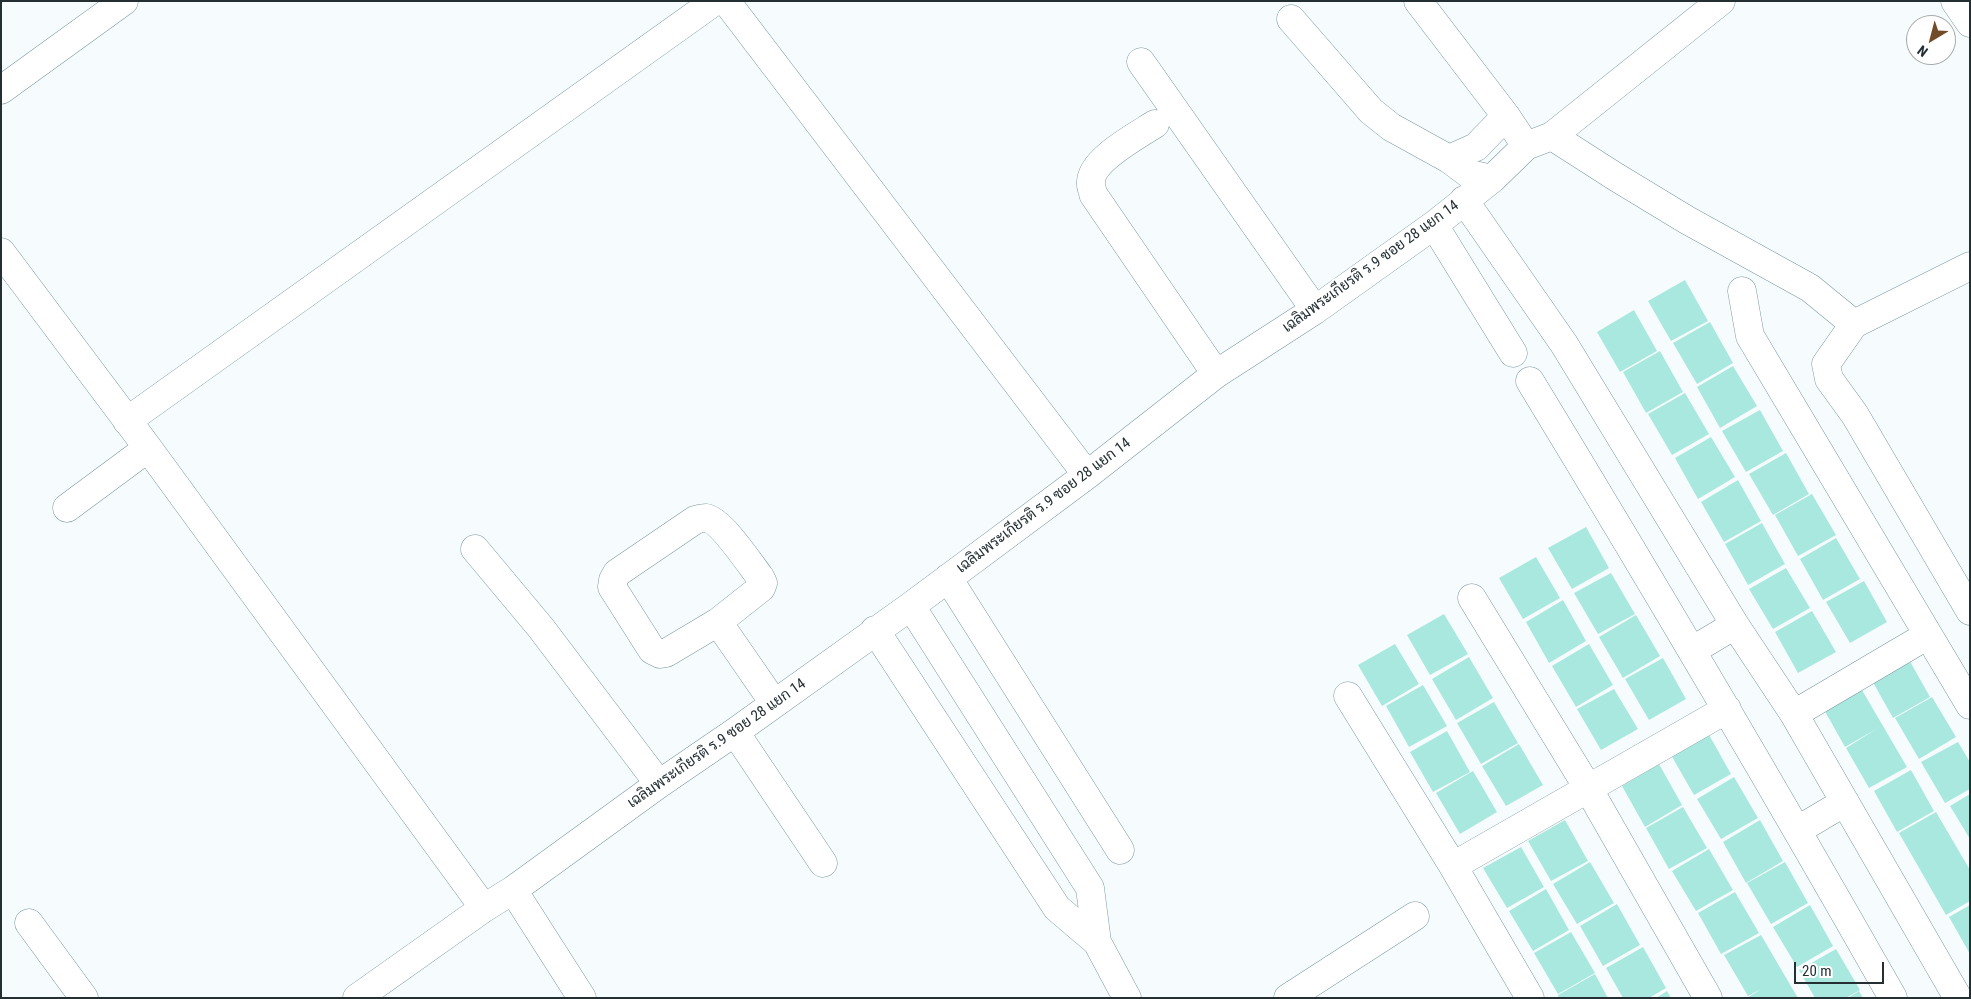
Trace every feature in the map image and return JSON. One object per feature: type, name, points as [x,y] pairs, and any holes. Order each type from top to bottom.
[{"type":"street","points":[[1,90],[124,1]]},
{"type":"street","points":[[1418,1],[1506,116],[1526,146]]},
{"type":"street","name":"เฉลิมพระเกียรติ ร.9 ซอย 28 แยก 14","points":[[357,998],[484,908],[513,890],[875,630],[912,606],[1086,476],[1216,374],[1315,310],[1434,225],[1492,179],[1526,146],[1552,136],[1721,1]]},
{"type":"street","points":[[1955,1],[1970,22]]},
{"type":"street","points":[[127,421],[728,3],[1086,476]]},
{"type":"street","points":[[1291,19],[1371,111],[1391,127],[1449,159],[1469,174],[1492,179]]},
{"type":"street","points":[[1141,62],[1315,310]]},
{"type":"street","points":[[1449,159],[1476,147],[1506,116]]},
{"type":"street","points":[[1156,124],[1107,156],[1095,170],[1090,182],[1093,194],[1216,374]]},
{"type":"street","points":[[1552,136],[1687,220],[1810,288],[1854,324]]},
{"type":"street","points":[[1464,200],[1564,344],[1735,625],[1794,714],[1958,998]]},
{"type":"street","points":[[1434,225],[1514,353]]},
{"type":"street","points":[[1,252],[148,448],[484,908]]},
{"type":"street","points":[[1969,269],[1854,324],[1826,364],[1829,379],[1855,415],[1970,611]]},
{"type":"street","points":[[1742,291],[1750,336],[1970,705]]},
{"type":"street","points":[[1530,381],[1693,650],[1893,998]]},
{"type":"street","points":[[66,508],[148,448]]},
{"type":"street","points":[[706,518],[712,520],[723,530],[763,583],[761,588],[718,622],[666,653],[660,654],[652,650],[612,588],[612,580],[616,573],[694,520],[706,518]]},
{"type":"street","points":[[475,549],[541,628],[659,784]]},
{"type":"street","points":[[948,578],[1120,850]]},
{"type":"street","points":[[1472,598],[1588,788],[1708,998]]},
{"type":"street","points":[[912,606],[1090,888],[1098,942],[1127,998]]},
{"type":"street","points":[[718,622],[774,704]]},
{"type":"street","points":[[1693,650],[1735,625]]},
{"type":"street","points":[[875,630],[1057,908],[1098,942]]},
{"type":"street","points":[[1794,714],[1928,635]]},
{"type":"street","points":[[1348,696],[1453,866],[1530,998]]},
{"type":"street","points":[[1453,866],[1727,709]]},
{"type":"street","points":[[735,732],[823,863]]},
{"type":"street","points":[[1798,830],[1845,802]]},
{"type":"street","points":[[513,890],[582,998]]},
{"type":"street","points":[[1288,998],[1319,989],[1415,916]]},
{"type":"street","points":[[29,923],[84,998]]},
{"type":"building","points":[[1685,280],[1708,321],[1671,341],[1648,301]]},
{"type":"building","points":[[1634,310],[1657,351],[1620,372],[1597,332]]},
{"type":"building","points":[[1710,322],[1733,363],[1697,384],[1673,343]]},
{"type":"building","points":[[1660,351],[1683,392],[1646,413],[1623,372]]},
{"type":"building","points":[[1733,366],[1757,406],[1720,428],[1697,387]]},
{"type":"building","points":[[1685,393],[1709,434],[1672,455],[1648,414]]},
{"type":"building","points":[[1760,410],[1783,451],[1746,472],[1722,431]]},
{"type":"building","points":[[1711,437],[1735,477],[1698,499],[1675,458]]},
{"type":"building","points":[[1786,453],[1809,494],[1773,515],[1749,474]]},
{"type":"building","points":[[1738,480],[1761,521],[1724,542],[1701,502]]},
{"type":"building","points":[[1812,494],[1836,535],[1798,556],[1775,515]]},
{"type":"building","points":[[1762,523],[1785,564],[1748,585],[1725,544]]},
{"type":"building","points":[[1586,527],[1609,568],[1572,589],[1548,548]]},
{"type":"building","points":[[1836,538],[1860,579],[1823,600],[1800,559]]},
{"type":"building","points":[[1536,557],[1560,598],[1523,619],[1499,578]]},
{"type":"building","points":[[1786,568],[1810,608],[1773,629],[1749,589]]},
{"type":"building","points":[[1611,573],[1635,614],[1598,634],[1574,593]]},
{"type":"building","points":[[1864,581],[1887,622],[1850,643],[1826,602]]},
{"type":"building","points":[[1563,600],[1586,641],[1549,663],[1526,622]]},
{"type":"building","points":[[1812,611],[1836,652],[1798,673],[1775,632]]},
{"type":"building","points":[[1444,614],[1468,654],[1430,675],[1407,635]]},
{"type":"building","points":[[1636,615],[1660,656],[1623,678],[1599,637]]},
{"type":"building","points":[[1395,644],[1419,684],[1382,706],[1358,665]]},
{"type":"building","points":[[1589,644],[1613,685],[1576,707],[1552,666]]},
{"type":"building","points":[[1907,656],[1930,697],[1893,718],[1870,677]]},
{"type":"building","points":[[1469,657],[1493,698],[1456,720],[1432,679]]},
{"type":"building","points":[[1663,658],[1686,699],[1649,720],[1625,679]]},
{"type":"building","points":[[1423,685],[1447,726],[1409,747],[1386,706]]},
{"type":"building","points":[[1859,685],[1907,767],[1869,788],[1846,748],[1878,728],[1845,747],[1822,706]]},
{"type":"building","points":[[1614,689],[1638,729],[1601,750],[1577,709]]},
{"type":"building","points":[[1932,697],[1956,737],[1919,759],[1895,718]]},
{"type":"building","points":[[1494,702],[1518,743],[1481,764],[1457,723]]},
{"type":"building","points":[[1447,731],[1470,772],[1433,792],[1410,752]]},
{"type":"building","points":[[1708,733],[1731,774],[1694,795],[1671,755]]},
{"type":"building","points":[[1958,742],[1970,762],[1970,789],[1945,803],[1921,762]]},
{"type":"building","points":[[1519,744],[1543,785],[1506,806],[1482,766]]},
{"type":"building","points":[[1659,764],[1682,805],[1645,827],[1622,786]]},
{"type":"building","points":[[1911,770],[1934,811],[1897,832],[1874,791]]},
{"type":"building","points":[[1473,771],[1497,812],[1460,834],[1436,793]]},
{"type":"building","points":[[1734,777],[1758,818],[1721,839],[1697,799]]},
{"type":"building","points":[[1970,794],[1970,839],[1950,806]]},
{"type":"building","points":[[1683,807],[1707,848],[1669,869],[1646,828]]},
{"type":"building","points":[[1936,812],[1970,870],[1970,901],[1946,915],[1899,833]]},
{"type":"building","points":[[1565,820],[1588,861],[1551,881],[1528,841]]},
{"type":"building","points":[[1760,820],[1783,861],[1746,883],[1723,842]]},
{"type":"building","points":[[1521,847],[1544,887],[1507,908],[1483,868]]},
{"type":"building","points":[[1709,849],[1733,890],[1696,911],[1672,871]]},
{"type":"building","points":[[1590,862],[1614,903],[1577,924],[1553,884]]},
{"type":"building","points":[[1785,862],[1808,903],[1771,924],[1747,883]]},
{"type":"building","points":[[1546,889],[1569,930],[1533,951],[1509,911]]},
{"type":"building","points":[[1735,892],[1759,933],[1721,954],[1698,913]]},
{"type":"building","points":[[1617,904],[1640,945],[1603,966],[1580,926]]},
{"type":"building","points":[[1810,905],[1833,946],[1797,967],[1773,927]]},
{"type":"building","points":[[1970,905],[1970,954],[1949,917]]},
{"type":"building","points":[[1571,932],[1595,973],[1558,994],[1534,953]]},
{"type":"building","points":[[1761,935],[1798,998],[1747,998],[1761,989],[1748,996],[1724,955]]},
{"type":"building","points":[[1643,947],[1666,988],[1649,998],[1623,998],[1606,968]]},
{"type":"building","points":[[1836,949],[1860,990],[1846,998],[1815,998],[1799,970]]},
{"type":"building","points":[[1595,974],[1608,998],[1559,998],[1558,995]]},
{"type":"building","points":[[1667,991],[1671,998],[1656,998]]},
{"type":"building","points":[[1859,991],[1863,998],[1848,998]]}]
